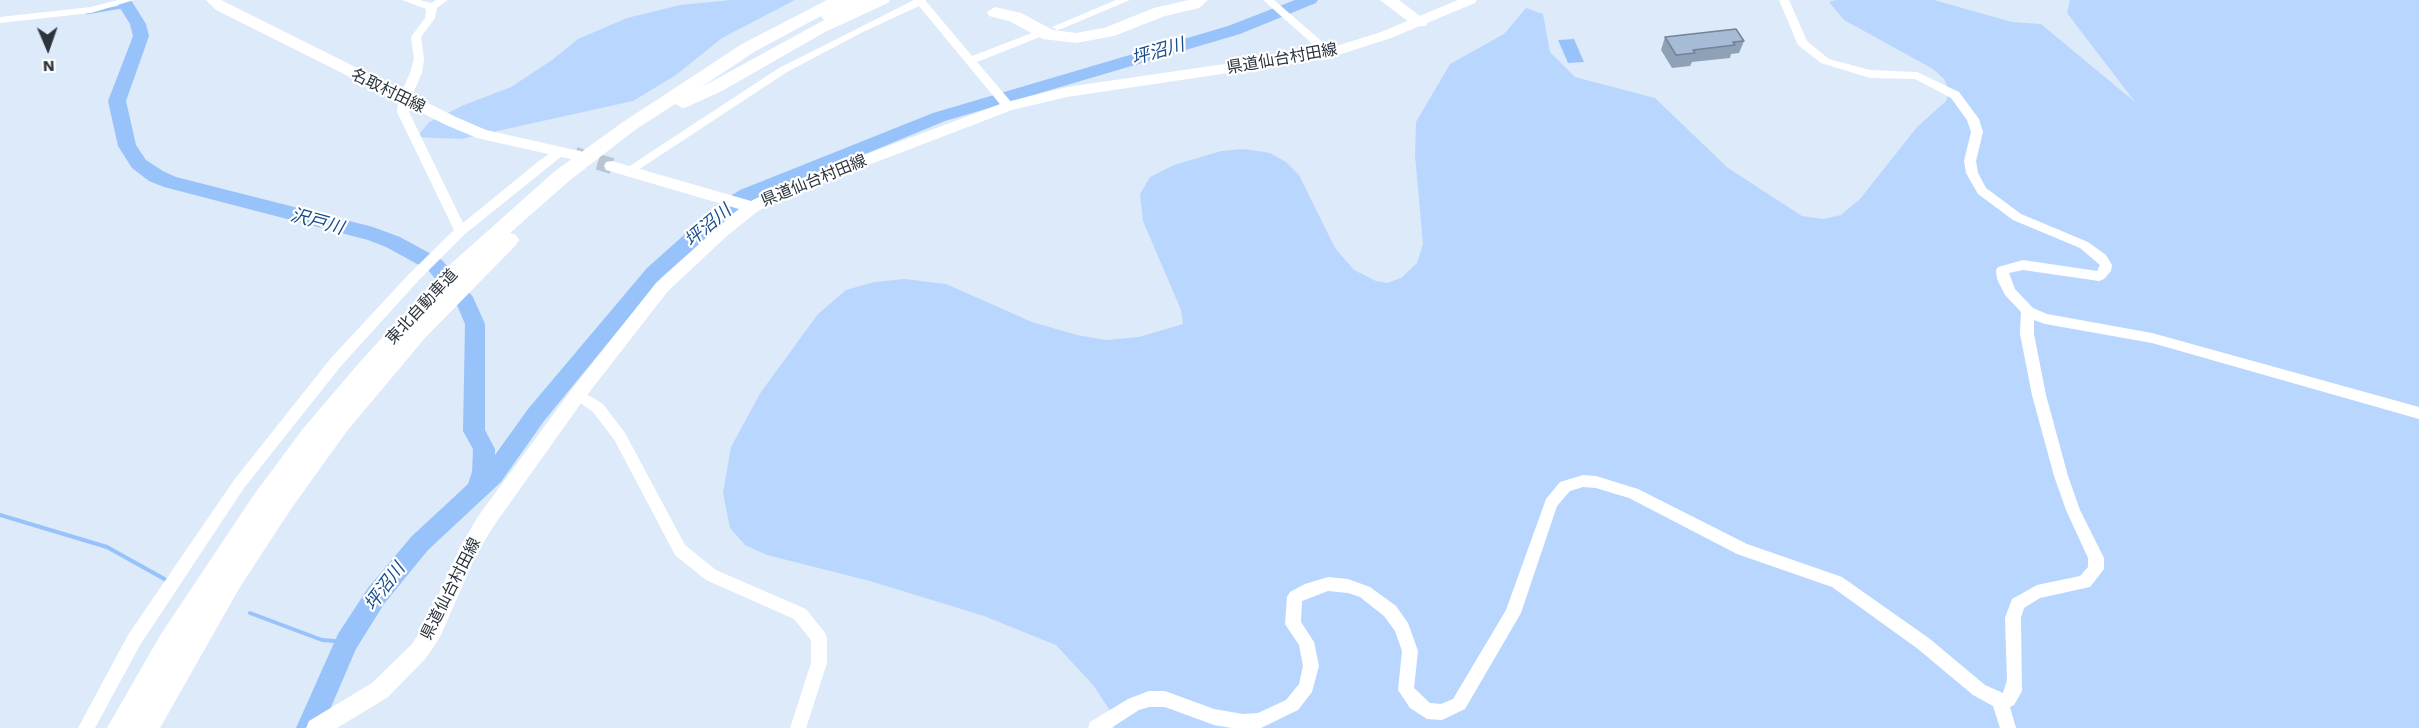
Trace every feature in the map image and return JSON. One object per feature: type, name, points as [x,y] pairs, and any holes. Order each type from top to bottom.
[{"type":"highway","points":[[676,100],[702,71],[823,0]]},
{"type":"highway","name":"東北自動車道","points":[[120,728],[176,633],[261,503],[310,436],[366,369],[465,273],[676,100],[748,48],[839,0]]},
{"type":"highway","name":"東北自動車道","points":[[676,100],[861,0]]},
{"type":"highway","points":[[676,100],[716,87],[819,28],[882,0]]},
{"type":"highway","points":[[1029,4],[1025,9],[1029,22],[1056,33],[1076,35],[1115,26],[1172,0]]},
{"type":"highway","points":[[995,12],[1015,17],[1049,35],[1076,38],[1108,32],[1160,12],[1193,5],[1200,0]]},
{"type":"highway","points":[[1388,0],[1420,22]]},
{"type":"highway","points":[[1399,0],[1415,12],[1420,22]]},
{"type":"highway","name":"東北自動車道","points":[[146,728],[196,640],[283,502],[339,425],[418,332],[437,301]]},
{"type":"main road","name":"名取村田線","points":[[213,0],[221,7],[404,100],[482,134],[568,154]]},
{"type":"main road","name":"県道仙台村田線","points":[[317,728],[357,706],[400,672],[419,651],[433,630],[464,559],[486,521],[578,394],[662,287],[750,207],[1003,101],[1329,52],[1356,46],[1470,0]]},
{"type":"main road","points":[[620,169],[750,207]]},
{"type":"street","points":[[0,20],[68,14],[129,0]]},
{"type":"street","points":[[407,0],[432,7]]},
{"type":"street","points":[[443,0],[432,7],[430,18],[416,37],[419,59],[416,73],[404,100],[403,112],[461,231]]},
{"type":"street","points":[[1057,27],[1125,0]]},
{"type":"street","points":[[1268,0],[1329,52]]},
{"type":"street","points":[[1784,0],[1802,43],[1825,61],[1870,74],[1917,76],[1955,95],[1973,119],[1977,132],[1970,160],[1972,173],[1982,191],[2016,217],[2084,245],[2102,258],[2106,265],[2105,271],[2099,276],[2023,265],[2002,270],[2003,279],[2010,292],[2028,311],[2045,318],[2152,338],[2419,413]]},
{"type":"street","points":[[620,169],[783,70],[920,1],[1003,101]]},
{"type":"street","points":[[969,61],[1036,35]]},
{"type":"street","points":[[86,728],[134,640],[239,483],[336,362],[414,277],[461,231],[544,163],[568,154]]},
{"type":"street","points":[[1096,728],[1134,704],[1149,699],[1165,699],[1214,717],[1243,722],[1259,721],[1292,705],[1306,687],[1311,666],[1306,642],[1293,624],[1295,597],[1310,589],[1328,584],[1348,586],[1365,592],[1390,611],[1402,628],[1410,651],[1406,690],[1416,703],[1427,711],[1442,712],[1459,704],[1513,613],[1551,503],[1565,486],[1583,481],[1596,482],[1633,494],[1742,549],[1837,582],[1924,644],[1979,690],[2000,700],[2008,700],[2014,691],[2013,618],[2017,604],[2037,592],[2085,582],[2096,569],[2096,558],[2073,510],[2061,476],[2038,395],[2026,334],[2028,311]]},
{"type":"street","points":[[578,394],[598,408],[620,437],[680,550],[711,575],[800,614],[819,638],[819,663],[798,728]]},
{"type":"street","points":[[2000,700],[2008,728]]},
{"type":"shaded area","points":[[731,0],[795,0],[722,38],[676,75],[633,101],[461,139],[417,137],[429,122],[464,105],[511,87],[552,60],[578,39],[627,18],[680,5]]},
{"type":"shaded area","points":[[1836,0],[1934,0],[2012,22],[2041,24],[2135,102],[2067,13],[2070,0],[2419,0],[2419,728],[1114,728],[1109,709],[1093,685],[1056,645],[984,616],[870,581],[767,555],[745,545],[730,528],[723,493],[731,447],[761,392],[818,314],[846,290],[874,282],[905,279],[946,284],[1032,322],[1077,335],[1106,340],[1139,337],[1183,324],[1181,310],[1143,221],[1140,194],[1150,177],[1174,165],[1221,151],[1244,149],[1270,153],[1286,162],[1299,175],[1335,248],[1354,270],[1376,281],[1387,283],[1401,278],[1417,263],[1423,244],[1415,155],[1416,122],[1450,64],[1504,34],[1526,8],[1543,14],[1550,52],[1575,77],[1655,98],[1728,168],[1802,216],[1823,219],[1841,215],[1860,199],[1917,127],[1946,101],[1949,91],[1944,79],[1933,69],[1844,20],[1829,2]]},
{"type":"shaded area","points":[[1574,39],[1584,62],[1568,63],[1558,40]]},
{"type":"building","points":[[1736,29],[1744,41],[1733,42],[1735,45],[1693,50],[1695,53],[1676,55],[1665,37]]},
{"type":"waterway","name":"沢戸川","points":[[123,0],[138,24],[141,36],[117,101],[127,146],[139,164],[156,176],[171,182],[373,234],[393,242],[435,265],[466,302],[475,324],[474,431],[484,449],[483,472],[478,488]]},
{"type":"waterway","name":"坪沼川","points":[[309,728],[347,642],[376,596],[420,543],[493,475],[536,415],[654,273],[728,207],[747,195],[939,117],[1234,30],[1310,0]]},
{"type":"waterway","points":[[87,13],[127,6]]},
{"type":"waterway","points":[[0,515],[107,547],[168,581]]},
{"type":"waterway","points":[[250,613],[322,640],[347,642]]},
{"type":"tunnel","points":[[575,155],[612,166]]}]
